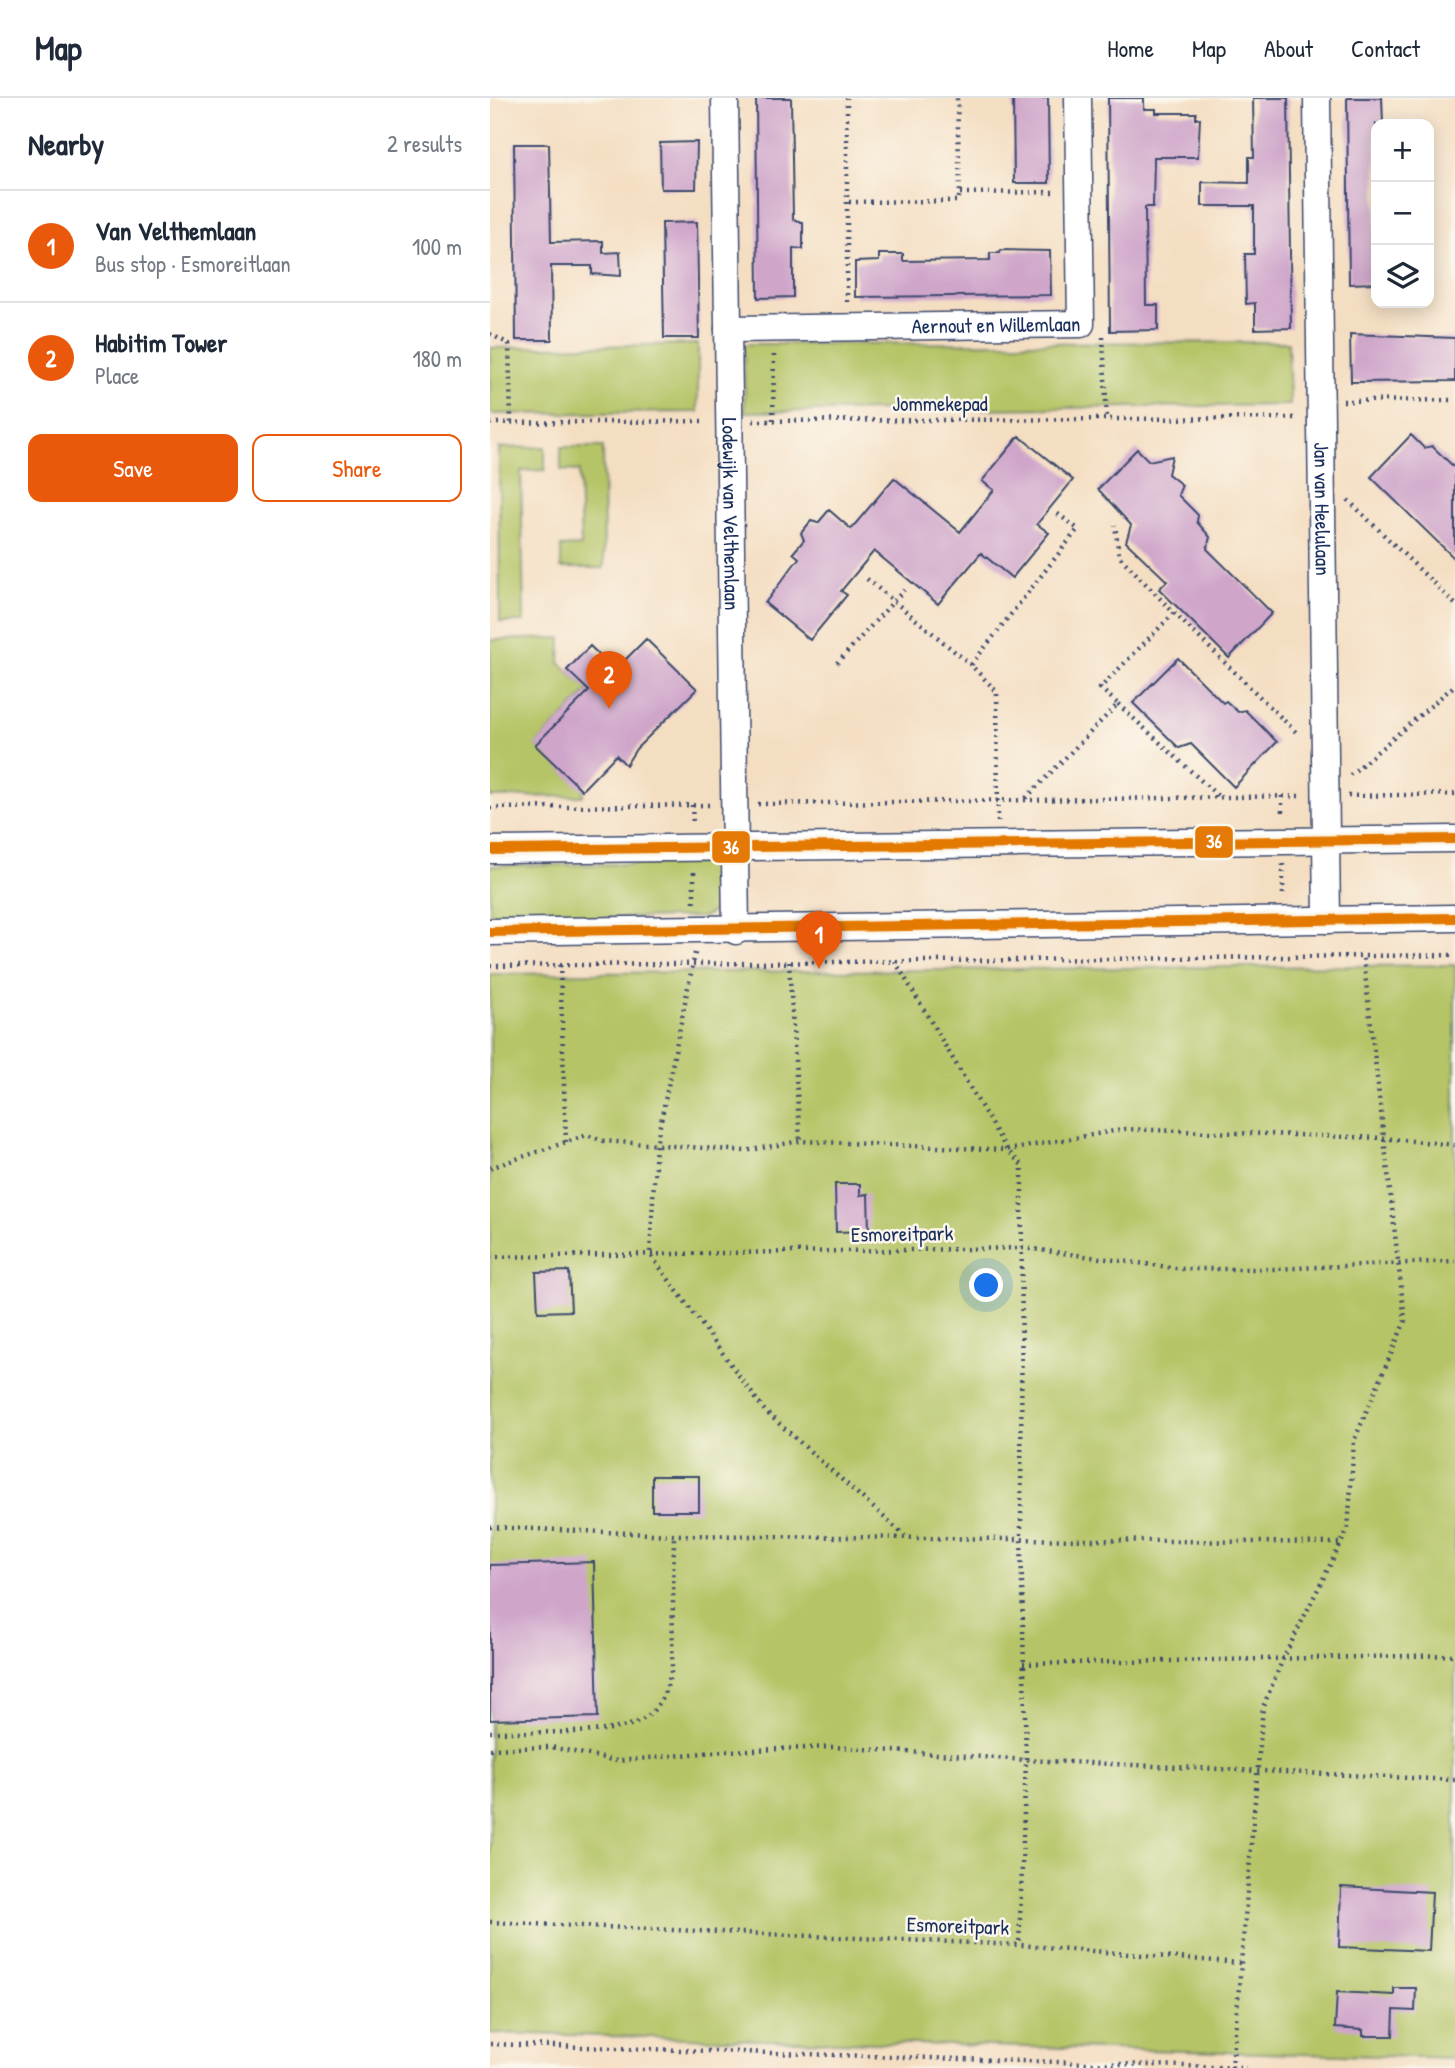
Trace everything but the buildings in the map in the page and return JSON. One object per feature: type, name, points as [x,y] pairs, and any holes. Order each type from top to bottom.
[{"type":"street","name":"Lodewijk van Velthemlaan","points":[[725,98],[728,329],[717,424],[725,805],[735,847],[736,931]]},
{"type":"street","name":"Aernout en Willemlaan","points":[[728,329],[1081,324],[1078,98]]},
{"type":"street","name":"Jan van Heelulaan","points":[[1317,98],[1308,414],[1322,475],[1315,790],[1326,840],[1327,920]]},
{"type":"street","points":[[490,850],[1455,839]]},
{"type":"street","points":[[490,932],[736,931],[1455,918]]},
{"type":"path","points":[[846,328],[849,202],[847,98]]},
{"type":"path","points":[[849,202],[958,201],[957,98]]},
{"type":"path","points":[[960,193],[1079,192]]},
{"type":"path","points":[[1081,324],[1104,338],[1107,419]]},
{"type":"path","points":[[773,420],[775,328]]},
{"type":"path","points":[[490,334],[509,344],[511,423]]},
{"type":"path","name":"Jommekepad","points":[[490,423],[717,424],[773,420],[1107,419],[1308,414],[1455,400]]},
{"type":"path","points":[[1322,475],[1455,604]]},
{"type":"path","points":[[971,665],[1078,529],[1054,511]]},
{"type":"path","points":[[1115,526],[1119,556],[1174,614],[1304,740],[1304,726]]},
{"type":"path","points":[[867,579],[971,665],[997,692],[998,844]]},
{"type":"path","points":[[837,663],[904,590]]},
{"type":"path","points":[[1174,614],[1100,688],[1219,797]]},
{"type":"path","points":[[490,807],[1305,796],[1455,685]]},
{"type":"path","points":[[1025,799],[1118,704]]},
{"type":"path","points":[[1315,790],[1455,794]]},
{"type":"path","points":[[1282,796],[1284,956]]},
{"type":"path","points":[[692,805],[695,963],[656,1144],[650,1254],[765,1412],[905,1537]]},
{"type":"path","points":[[490,965],[1455,955]]},
{"type":"path","points":[[1232,2067],[1263,1707],[1283,1659],[1348,1529],[1354,1441],[1405,1321],[1363,956]]},
{"type":"path","points":[[895,961],[1007,1150],[1022,1165],[1024,1248],[1183,1269],[1274,1269],[1455,1261]]},
{"type":"path","points":[[789,962],[800,1141]]},
{"type":"path","points":[[560,965],[566,1143]]},
{"type":"path","points":[[490,1168],[587,1135],[604,1141],[745,1151],[800,1141],[1007,1150],[1125,1129],[1382,1138],[1455,1145]]},
{"type":"path","name":"Esmoreitpark","points":[[490,1257],[1024,1248],[1021,1538],[1026,1760],[1019,1945],[490,1922]]},
{"type":"path","points":[[490,1527],[674,1535],[1341,1543]]},
{"type":"path","points":[[490,1732],[616,1729],[641,1720],[656,1707],[668,1689],[672,1667],[674,1535]]},
{"type":"path","points":[[1023,1664],[1455,1656]]},
{"type":"path","points":[[490,1749],[551,1747],[617,1760],[725,1751],[834,1747],[1259,1773],[1455,1780]]},
{"type":"path","points":[[1019,1945],[1241,1963]]},
{"type":"path","points":[[490,2044],[1246,2068]]},
{"type":"green space","points":[[1288,342],[1290,405],[745,412],[744,344]]},
{"type":"green space","points":[[698,344],[698,412],[490,414],[490,348]]},
{"type":"green space","points":[[545,447],[545,470],[521,471],[524,622],[500,622],[499,448]]},
{"type":"green space","points":[[561,447],[603,447],[604,568],[561,568],[561,547],[581,546],[579,471],[561,470]]},
{"type":"green space","points":[[561,638],[560,663],[589,690],[536,745],[583,789],[583,796],[490,797],[490,640]]},
{"type":"green space","points":[[702,863],[715,869],[718,877],[717,909],[704,917],[490,919],[490,866]]},
{"type":"green space","points":[[1455,965],[1455,2058],[490,2033],[490,974]]},
{"type":"transit line","name":"36","points":[[490,850],[1455,839]]},
{"type":"transit line","name":"36","points":[[490,932],[1455,918]]},
{"type":"place","name":"Habitim Tower","points":[[609,709]]},
{"type":"place","name":"Van Velthemlaan","points":[[819,969]]}]
